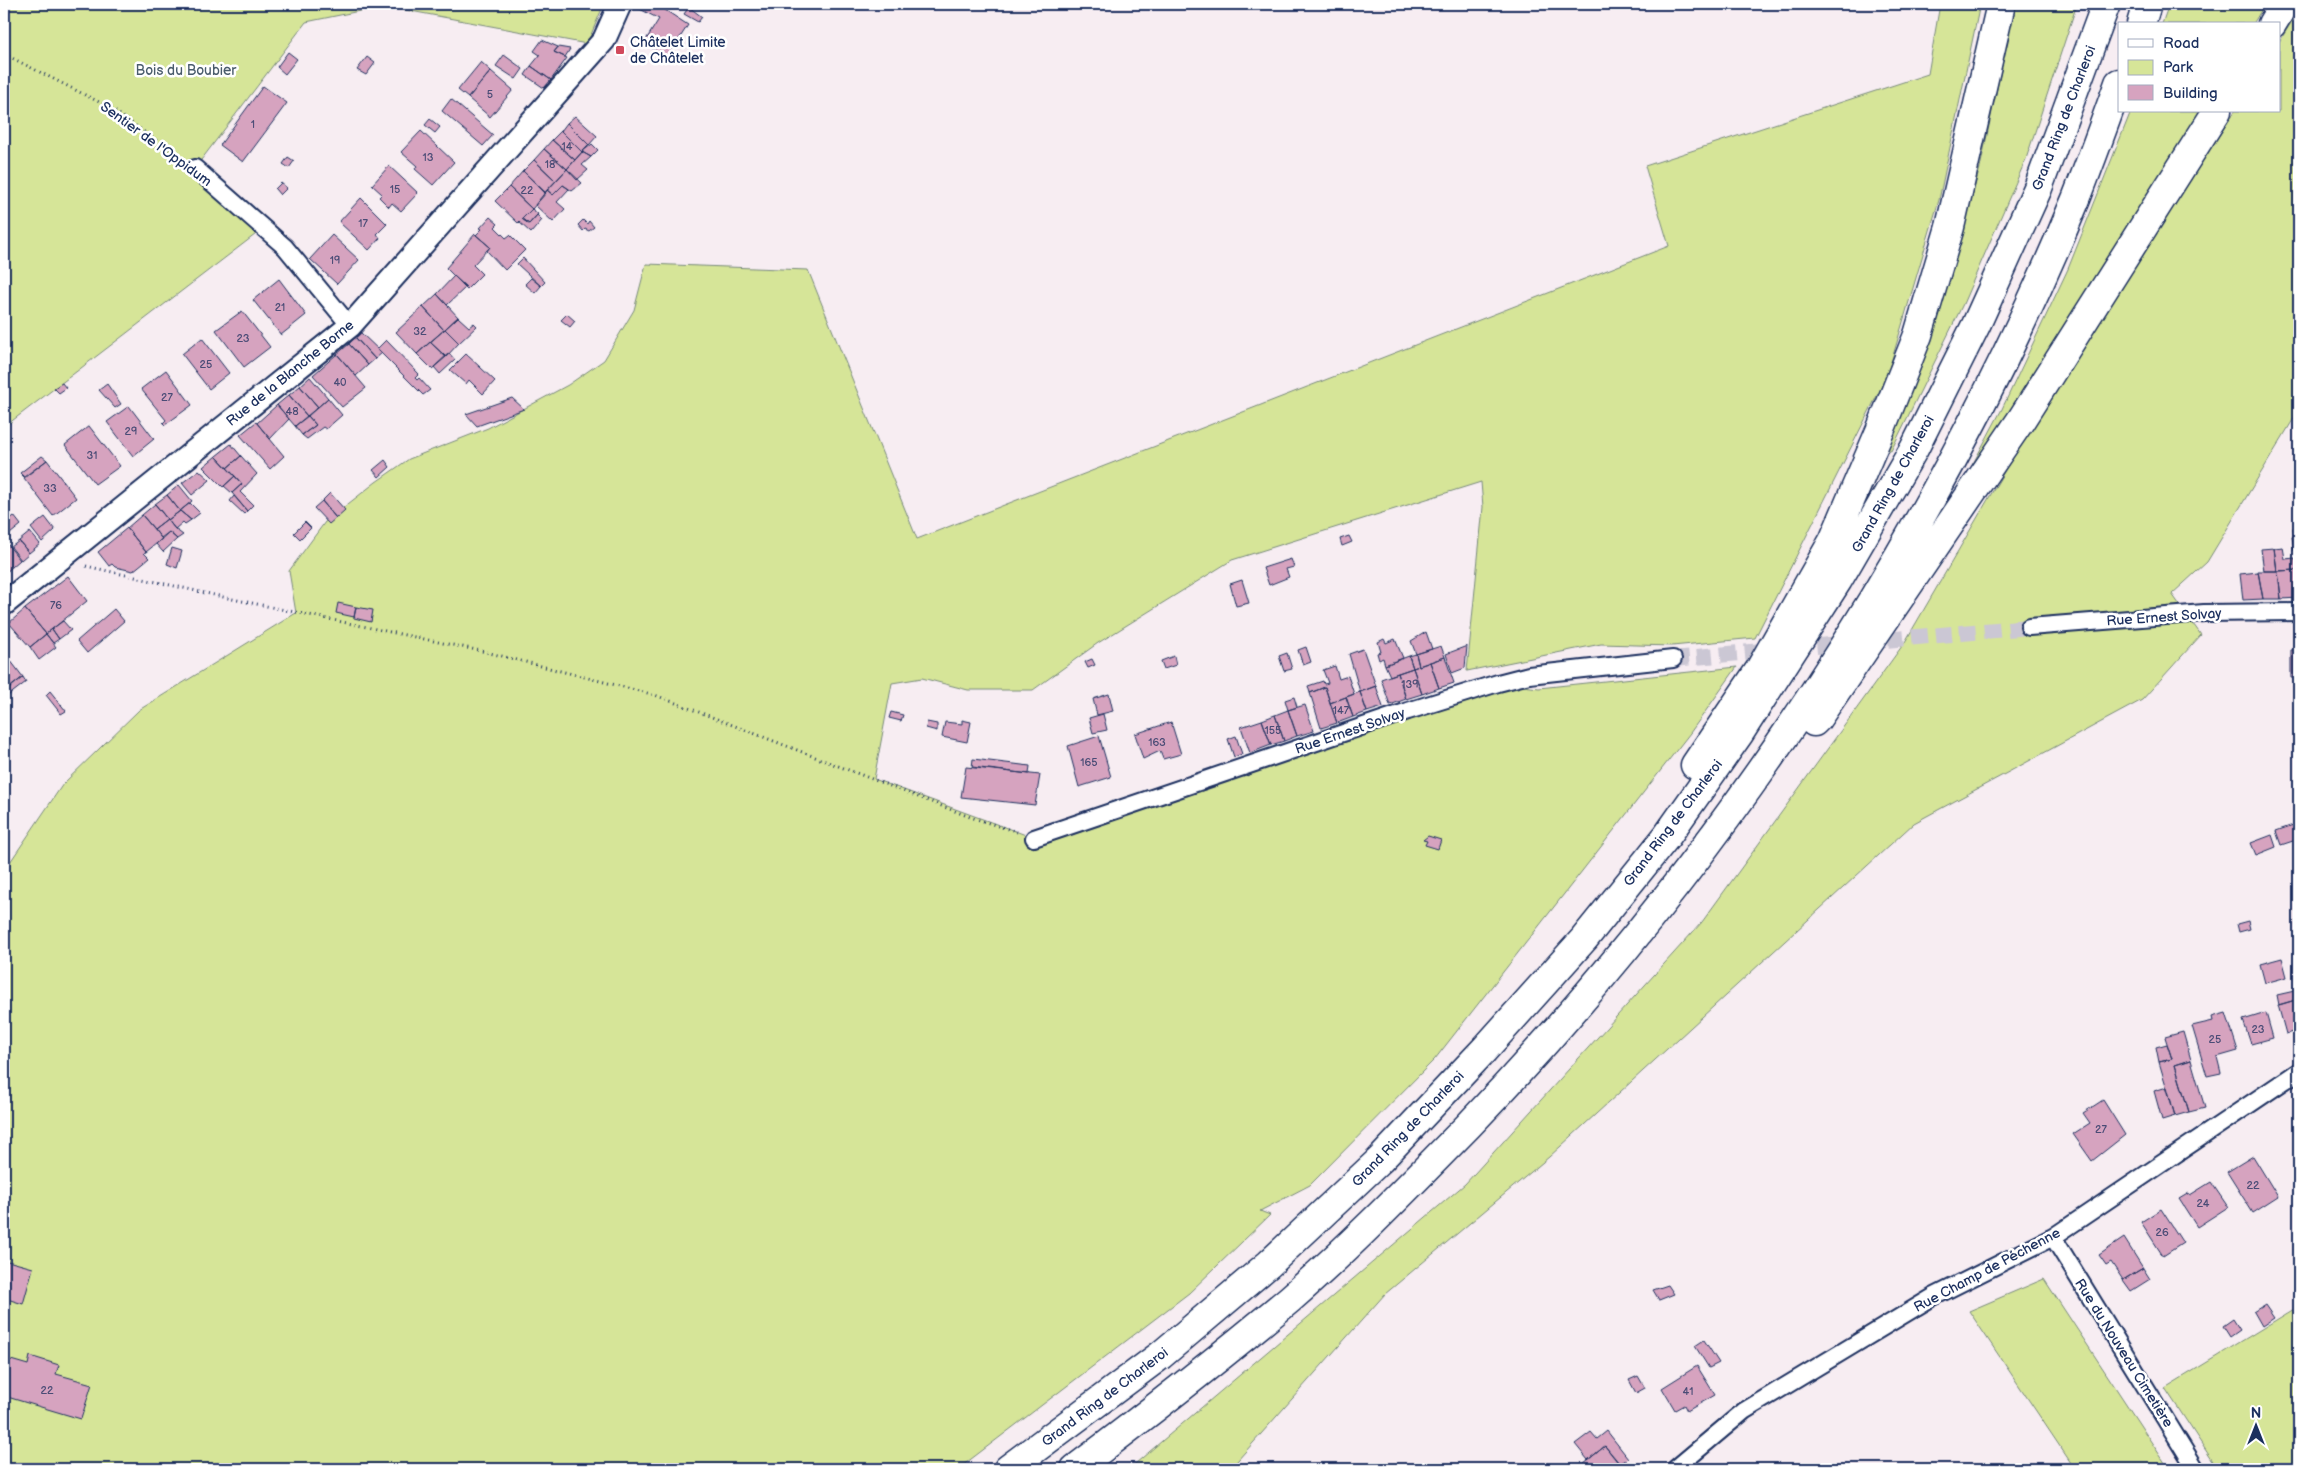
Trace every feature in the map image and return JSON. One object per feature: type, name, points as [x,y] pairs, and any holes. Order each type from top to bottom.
[{"type":"highway","points":[[1667,836],[1694,767],[1760,669],[1833,541],[1884,422],[1918,335],[1950,227],[2001,4]]},
{"type":"highway","name":"Grand Ring de Charleroi","points":[[1008,1469],[1161,1355],[1269,1264],[1380,1160],[1484,1050],[1584,938],[1667,836],[1739,734],[1838,580],[1914,449],[1976,325],[2038,188],[2106,4]]},
{"type":"highway","points":[[2142,22],[2147,4]]},
{"type":"highway","points":[[2273,22],[2284,4]]},
{"type":"highway","points":[[1075,1469],[1182,1388],[1293,1296],[1406,1190],[1511,1081],[1614,964],[1696,859],[1779,744],[1871,601],[1945,472],[2020,323],[2076,199],[2118,87]]},
{"type":"highway","points":[[1779,744],[1818,719],[2021,420],[2216,112]]},
{"type":"street","name":"Rue de la Blanche Borne","points":[[4,604],[350,326],[604,40],[620,4]]},
{"type":"street","name":"Sentier de l'Oppidum","points":[[195,168],[285,247],[350,326]]},
{"type":"street","name":"Rue Ernest Solvay","points":[[2029,626],[2204,613],[2299,612]]},
{"type":"street","name":"Rue Ernest Solvay","points":[[1034,838],[1408,711],[1498,683],[1529,675],[1673,659]]},
{"type":"street","name":"Rue Champ de Péchenne","points":[[1675,1469],[1744,1411],[1933,1297],[2053,1237],[2299,1071]]},
{"type":"street","name":"Rue du Nouveau Cimetière","points":[[2053,1237],[2196,1469]]},
{"type":"path","name":"Sentier de l'Oppidum","points":[[4,54],[109,107],[195,168]]},
{"type":"path","points":[[60,560],[223,597],[486,652],[655,695],[970,818],[1034,838]]},
{"type":"green space","name":"Bois du Boubier","points":[[4,4],[604,4],[587,44],[384,6],[306,22],[195,168],[264,228],[4,427]]},
{"type":"green space","points":[[1940,4],[1980,4],[1939,200],[1887,376],[1755,638],[1672,646],[1601,644],[1467,671],[1483,507],[1481,482],[1232,560],[1098,643],[1033,690],[968,690],[922,678],[892,683],[874,779],[1034,838],[1033,848],[1275,765],[1457,695],[1498,683],[1539,688],[1737,667],[1690,733],[1435,1059],[1310,1185],[1260,1211],[1270,1215],[1189,1293],[958,1469],[4,1469],[4,871],[63,784],[139,710],[296,613],[289,571],[325,522],[409,459],[488,428],[568,385],[604,360],[634,310],[646,264],[808,270],[917,539],[1669,246],[1645,166],[1928,74]]},
{"type":"green space","points":[[2015,4],[2077,4],[2026,159],[1963,304],[1891,451],[1887,449],[1922,365],[1980,168]]},
{"type":"green space","points":[[2169,4],[2265,4],[2254,22],[2163,22]]},
{"type":"green space","points":[[2299,10],[2299,410],[2207,562],[2172,594],[2201,635],[2142,700],[1914,823],[1549,1157],[1385,1294],[1230,1469],[1129,1469],[1465,1184],[1702,922],[1905,642],[2022,441],[2234,112],[2280,112],[2280,40]]},
{"type":"green space","points":[[2131,112],[2199,112],[2093,284],[1971,474],[1968,473],[2002,409],[2068,269]]},
{"type":"green space","points":[[2044,1279],[2169,1469],[2075,1469],[1969,1311]]},
{"type":"green space","points":[[2299,1306],[2299,1469],[2218,1469],[2165,1388]]},
{"type":"building","points":[[641,4],[665,4],[662,8],[688,25],[667,58],[644,43],[659,19],[638,8]]},
{"type":"building","points":[[689,7],[702,17],[698,22],[684,14]]},
{"type":"building","points":[[542,40],[558,47],[554,52],[567,58],[551,80],[531,66],[540,55],[534,51]]},
{"type":"building","points":[[558,47],[570,49],[565,57],[554,52]]},
{"type":"building","points":[[288,52],[297,59],[285,74],[277,67]]},
{"type":"building","points":[[504,55],[523,69],[516,79],[496,66]]},
{"type":"building","points":[[367,57],[375,63],[366,75],[357,70]]},
{"type":"building","points":[[481,62],[491,71],[468,98],[458,90]]},
{"type":"building","points":[[531,66],[551,80],[544,88],[525,75]]},
{"type":"building","points":[[491,71],[513,90],[490,117],[468,98]]},
{"type":"building","points":[[263,86],[287,103],[243,162],[220,145]]},
{"type":"building","points":[[451,99],[493,135],[483,146],[442,111]]},
{"type":"building","points":[[575,116],[597,136],[589,145],[567,123]]},
{"type":"building","points":[[430,119],[440,127],[435,133],[425,125]]},
{"type":"building","points":[[567,123],[589,145],[582,152],[561,131]]},
{"type":"building","points":[[421,131],[454,162],[433,185],[415,169],[417,166],[401,152]]},
{"type":"building","points":[[561,131],[582,152],[575,160],[552,140]]},
{"type":"building","points":[[552,140],[575,160],[567,169],[544,149]]},
{"type":"building","points":[[592,144],[598,150],[591,157],[582,152]]},
{"type":"building","points":[[544,149],[567,169],[556,181],[534,160]]},
{"type":"building","points":[[582,152],[591,157],[582,165],[588,170],[577,180],[567,169]]},
{"type":"building","points":[[288,157],[294,161],[289,168],[283,164]]},
{"type":"building","points":[[534,160],[556,181],[545,193],[523,171]]},
{"type":"building","points":[[389,166],[418,193],[401,211],[392,203],[389,207],[379,197],[382,194],[372,185]]},
{"type":"building","points":[[567,169],[582,183],[572,191],[563,185],[553,195],[547,190]]},
{"type":"building","points":[[523,171],[546,193],[532,209],[509,187]]},
{"type":"building","points":[[281,183],[287,188],[280,195],[275,189]]},
{"type":"building","points":[[563,185],[569,189],[557,202],[565,209],[553,222],[535,205],[547,190],[553,195]]},
{"type":"building","points":[[509,187],[532,209],[518,223],[495,201]]},
{"type":"building","points":[[361,198],[387,224],[377,234],[380,238],[369,250],[339,222]]},
{"type":"building","points":[[532,209],[538,214],[529,224],[522,219]]},
{"type":"building","points":[[537,215],[542,220],[531,233],[519,222],[522,219],[529,224]]},
{"type":"building","points":[[490,217],[498,224],[495,227],[506,238],[510,235],[525,250],[505,270],[487,251],[490,247],[476,235]]},
{"type":"building","points":[[583,220],[587,224],[589,221],[594,227],[589,231],[585,229],[583,231],[578,225]]},
{"type":"building","points":[[475,234],[490,247],[473,265],[482,274],[467,289],[446,268]]},
{"type":"building","points":[[332,235],[359,260],[337,284],[310,259]]},
{"type":"building","points":[[523,258],[545,282],[541,286],[517,264]]},
{"type":"building","points":[[454,276],[466,287],[447,305],[437,294]]},
{"type":"building","points":[[531,278],[541,286],[535,293],[525,284]]},
{"type":"building","points":[[279,279],[306,315],[281,335],[253,300]]},
{"type":"building","points":[[437,294],[458,317],[444,330],[423,307]]},
{"type":"building","points":[[423,307],[444,330],[417,354],[396,332]]},
{"type":"building","points":[[242,311],[270,347],[244,367],[216,330]]},
{"type":"building","points":[[567,314],[575,321],[570,327],[561,320]]},
{"type":"building","points":[[458,317],[469,327],[474,323],[477,326],[459,343],[445,329]]},
{"type":"building","points":[[445,329],[459,343],[446,357],[430,342]]},
{"type":"building","points":[[360,332],[382,353],[375,359],[355,337]]},
{"type":"building","points":[[355,337],[375,359],[368,365],[349,344]]},
{"type":"building","points":[[202,338],[229,373],[209,389],[182,354]]},
{"type":"building","points":[[386,340],[419,374],[415,378],[417,380],[419,378],[430,390],[423,395],[377,349]]},
{"type":"building","points":[[430,342],[446,357],[432,369],[417,354]]},
{"type":"building","points":[[349,344],[368,365],[356,376],[337,354]]},
{"type":"building","points":[[449,353],[455,360],[440,374],[434,367]]},
{"type":"building","points":[[337,354],[366,388],[342,407],[313,375]]},
{"type":"building","points":[[466,354],[495,381],[483,394],[469,380],[466,384],[450,370]]},
{"type":"building","points":[[166,370],[192,405],[165,425],[163,423],[166,420],[141,389]]},
{"type":"building","points":[[310,377],[328,398],[318,407],[300,386]]},
{"type":"building","points":[[62,383],[66,388],[59,393],[54,388]]},
{"type":"building","points":[[107,384],[121,404],[115,408],[99,390]]},
{"type":"building","points":[[300,386],[318,407],[307,416],[289,395]]},
{"type":"building","points":[[289,395],[307,416],[295,426],[277,405]]},
{"type":"building","points":[[328,398],[342,415],[326,429],[323,427],[307,439],[302,435],[316,425],[308,416]]},
{"type":"building","points":[[512,398],[524,409],[477,426],[466,414]]},
{"type":"building","points":[[277,405],[289,419],[270,439],[257,423]]},
{"type":"building","points":[[129,406],[154,439],[133,456],[107,422]]},
{"type":"building","points":[[308,416],[316,425],[302,435],[295,426]]},
{"type":"building","points":[[256,422],[284,456],[270,469],[240,435]]},
{"type":"building","points":[[89,426],[120,466],[95,484],[65,445]]},
{"type":"building","points":[[231,444],[241,456],[227,468],[216,456]]},
{"type":"building","points":[[42,456],[47,460],[24,477],[20,473]]},
{"type":"building","points":[[216,456],[235,476],[223,487],[203,467]]},
{"type":"building","points":[[241,456],[257,474],[240,492],[253,505],[247,511],[232,493],[242,484],[227,468]]},
{"type":"building","points":[[47,460],[76,498],[53,516],[24,478]]},
{"type":"building","points":[[385,460],[390,467],[379,477],[373,470]]},
{"type":"building","points":[[199,470],[210,480],[192,495],[182,483]]},
{"type":"building","points":[[235,476],[242,484],[232,493],[224,486]]},
{"type":"building","points":[[179,485],[192,501],[180,511],[167,495]]},
{"type":"building","points":[[330,493],[345,510],[336,518],[322,501]]},
{"type":"building","points":[[167,495],[180,511],[168,520],[155,504]]},
{"type":"building","points":[[234,496],[247,511],[244,514],[230,501]]},
{"type":"building","points":[[322,501],[336,518],[329,524],[314,508]]},
{"type":"building","points":[[190,503],[200,513],[191,520],[180,511]]},
{"type":"building","points":[[155,504],[167,519],[154,529],[142,515]]},
{"type":"building","points":[[180,511],[191,520],[185,524],[183,522],[175,529],[168,520]]},
{"type":"building","points":[[142,515],[162,539],[146,552],[127,528]]},
{"type":"building","points":[[14,516],[21,525],[10,534],[4,524]]},
{"type":"building","points":[[45,517],[55,530],[42,542],[31,528]]},
{"type":"building","points":[[167,519],[183,535],[177,539],[169,532],[161,538],[154,529]]},
{"type":"building","points":[[305,522],[311,528],[300,539],[294,533]]},
{"type":"building","points":[[2299,527],[2299,549],[2294,550],[2293,528]]},
{"type":"building","points":[[127,528],[149,558],[133,571],[115,567],[112,564],[109,566],[98,552]]},
{"type":"building","points":[[30,532],[40,544],[29,553],[19,541]]},
{"type":"building","points":[[169,532],[177,539],[163,552],[156,544]]},
{"type":"building","points":[[1349,536],[1352,542],[1342,546],[1340,539]]},
{"type":"building","points":[[4,540],[20,560],[4,574]]},
{"type":"building","points":[[19,541],[29,553],[21,560],[11,547]]},
{"type":"building","points":[[2283,547],[2285,559],[2295,558],[2297,570],[2277,571],[2274,548]]},
{"type":"building","points":[[172,548],[182,551],[177,568],[167,564]]},
{"type":"building","points":[[2274,548],[2277,571],[2264,571],[2261,549]]},
{"type":"building","points":[[1291,559],[1294,567],[1286,569],[1289,577],[1269,585],[1263,568]]},
{"type":"building","points":[[2296,560],[2299,560],[2299,570],[2297,570]]},
{"type":"building","points":[[2297,570],[2299,598],[2281,599],[2278,571]]},
{"type":"building","points":[[2258,571],[2278,571],[2281,599],[2263,599]]},
{"type":"building","points":[[2258,572],[2263,599],[2243,600],[2240,574]]},
{"type":"building","points":[[68,576],[87,601],[46,634],[25,609]]},
{"type":"building","points":[[1242,580],[1249,603],[1236,606],[1230,584]]},
{"type":"building","points":[[338,603],[356,607],[354,617],[336,613]]},
{"type":"building","points":[[356,607],[373,610],[371,622],[354,618]]},
{"type":"building","points":[[25,609],[46,634],[30,647],[9,623]]},
{"type":"building","points":[[114,609],[124,621],[87,653],[77,641]]},
{"type":"building","points":[[63,621],[71,630],[59,639],[52,629]]},
{"type":"building","points":[[52,629],[59,639],[53,643],[46,634]]},
{"type":"building","points":[[1426,632],[1432,649],[1416,654],[1411,641]]},
{"type":"building","points":[[46,634],[56,647],[39,660],[30,647]]},
{"type":"building","points":[[1384,639],[1386,643],[1395,639],[1403,658],[1385,665],[1383,658],[1379,660],[1377,653],[1381,652],[1378,642]]},
{"type":"building","points":[[1441,646],[1445,657],[1419,666],[1416,654]]},
{"type":"building","points":[[1467,646],[1465,668],[1452,673],[1446,654]]},
{"type":"building","points":[[1306,647],[1311,662],[1303,665],[1298,650]]},
{"type":"building","points":[[1363,649],[1376,686],[1360,692],[1349,654]]},
{"type":"building","points":[[2291,650],[2299,650],[2299,678],[2291,678]]},
{"type":"building","points":[[4,652],[23,677],[9,688],[4,682]]},
{"type":"building","points":[[1287,653],[1292,669],[1284,671],[1279,656]]},
{"type":"building","points":[[1416,654],[1419,666],[1413,668],[1409,656]]},
{"type":"building","points":[[1174,656],[1176,665],[1164,669],[1161,661]]},
{"type":"building","points":[[1409,656],[1413,668],[1390,676],[1385,665]]},
{"type":"building","points":[[1445,657],[1454,683],[1439,688],[1430,662]]},
{"type":"building","points":[[1092,659],[1095,665],[1088,668],[1085,662]]},
{"type":"building","points":[[1430,662],[1439,688],[1422,694],[1413,668]]},
{"type":"building","points":[[1335,666],[1339,679],[1348,676],[1354,694],[1330,703],[1325,687],[1310,693],[1308,686],[1323,681],[1324,684],[1328,683],[1323,670]]},
{"type":"building","points":[[1413,668],[1422,694],[1406,699],[1398,673]]},
{"type":"building","points":[[1398,673],[1406,699],[1390,705],[1381,679]]},
{"type":"building","points":[[23,677],[26,682],[4,699],[4,693]]},
{"type":"building","points":[[4,682],[9,688],[4,693]]},
{"type":"building","points":[[1376,686],[1383,707],[1367,712],[1360,692]]},
{"type":"building","points":[[1325,687],[1337,723],[1321,728],[1310,693]]},
{"type":"building","points":[[50,691],[66,711],[61,714],[46,695]]},
{"type":"building","points":[[1360,692],[1367,712],[1353,717],[1346,697]]},
{"type":"building","points":[[1109,694],[1113,711],[1097,715],[1093,699]]},
{"type":"building","points":[[1294,697],[1297,707],[1288,710],[1285,700]]},
{"type":"building","points":[[1346,697],[1353,717],[1337,723],[1330,703]]},
{"type":"building","points":[[1305,705],[1314,731],[1297,736],[1288,710]]},
{"type":"building","points":[[1288,710],[1297,736],[1284,741],[1275,715]]},
{"type":"building","points":[[891,712],[903,715],[901,721],[889,718]]},
{"type":"building","points":[[1103,714],[1107,730],[1093,733],[1089,718]]},
{"type":"building","points":[[1275,715],[1284,741],[1271,745],[1262,720]]},
{"type":"building","points":[[962,720],[971,722],[967,742],[942,737],[945,722],[962,724]]},
{"type":"building","points":[[1262,720],[1271,745],[1250,753],[1241,727]]},
{"type":"building","points":[[927,722],[937,724],[937,731],[926,728]]},
{"type":"building","points":[[1171,722],[1181,754],[1163,759],[1160,751],[1143,759],[1135,734]]},
{"type":"building","points":[[1099,736],[1111,777],[1079,787],[1068,746]]},
{"type":"building","points":[[1236,736],[1242,754],[1234,757],[1228,739]]},
{"type":"building","points":[[973,759],[1030,766],[1029,774],[972,767]]},
{"type":"building","points":[[966,767],[1040,775],[1035,805],[961,797]]},
{"type":"building","points":[[2299,823],[2299,839],[2281,845],[2276,831]]},
{"type":"building","points":[[2272,835],[2276,847],[2256,855],[2251,843]]},
{"type":"building","points":[[1428,836],[1441,840],[1438,849],[1425,845],[1427,841],[1423,840]]},
{"type":"building","points":[[2248,921],[2250,929],[2239,932],[2237,924]]},
{"type":"building","points":[[2299,952],[2299,971],[2295,953]]},
{"type":"building","points":[[2282,958],[2287,977],[2265,983],[2260,964]]},
{"type":"building","points":[[2299,990],[2299,999],[2279,1005],[2277,995]]},
{"type":"building","points":[[2299,999],[2299,1030],[2286,1034],[2278,1005]]},
{"type":"building","points":[[2226,1013],[2238,1051],[2217,1057],[2221,1073],[2207,1076],[2192,1026],[2213,1021],[2212,1017]]},
{"type":"building","points":[[2266,1013],[2273,1038],[2251,1044],[2243,1020]]},
{"type":"building","points":[[2183,1032],[2191,1060],[2175,1065],[2189,1112],[2175,1116],[2159,1062],[2172,1059],[2165,1037]]},
{"type":"building","points":[[2167,1044],[2172,1059],[2159,1062],[2156,1047]]},
{"type":"building","points":[[2191,1060],[2205,1108],[2189,1112],[2175,1065]]},
{"type":"building","points":[[2167,1087],[2175,1116],[2162,1120],[2154,1091]]},
{"type":"building","points":[[2103,1100],[2125,1135],[2092,1161],[2073,1134],[2090,1123],[2083,1113]]},
{"type":"building","points":[[2253,1156],[2278,1197],[2253,1213],[2227,1172]]},
{"type":"building","points":[[2211,1182],[2228,1207],[2197,1227],[2179,1199],[2189,1193],[2190,1195]]},
{"type":"building","points":[[2161,1209],[2183,1243],[2163,1256],[2141,1222]]},
{"type":"building","points":[[2124,1238],[2143,1268],[2123,1280],[2111,1262],[2106,1265],[2099,1255]]},
{"type":"building","points":[[4,1260],[33,1268],[23,1304],[4,1298]]},
{"type":"building","points":[[2143,1268],[2150,1279],[2131,1291],[2123,1280]]},
{"type":"building","points":[[1668,1285],[1674,1294],[1659,1300],[1653,1290]]},
{"type":"building","points":[[2265,1305],[2274,1318],[2262,1326],[2254,1312]]},
{"type":"building","points":[[2233,1319],[2240,1330],[2230,1337],[2223,1326]]},
{"type":"building","points":[[1704,1340],[1719,1363],[1709,1368],[1695,1346]]},
{"type":"building","points":[[30,1356],[59,1365],[56,1374],[92,1384],[81,1419],[4,1396],[4,1358],[28,1365]]},
{"type":"building","points":[[1697,1366],[1715,1395],[1687,1411],[1684,1405],[1675,1410],[1662,1388]]},
{"type":"building","points":[[1638,1376],[1645,1388],[1636,1393],[1629,1380]]},
{"type":"building","points":[[1607,1431],[1628,1458],[1620,1464],[1605,1446],[1588,1460],[1575,1444],[1591,1432],[1597,1439]]},
{"type":"building","points":[[1605,1446],[1623,1469],[1578,1468]]},
{"type":"tunnel","points":[[1673,659],[2029,627]]},
{"type":"place","name":"Châtelet Limite de Châtelet","points":[[620,50]]}]
